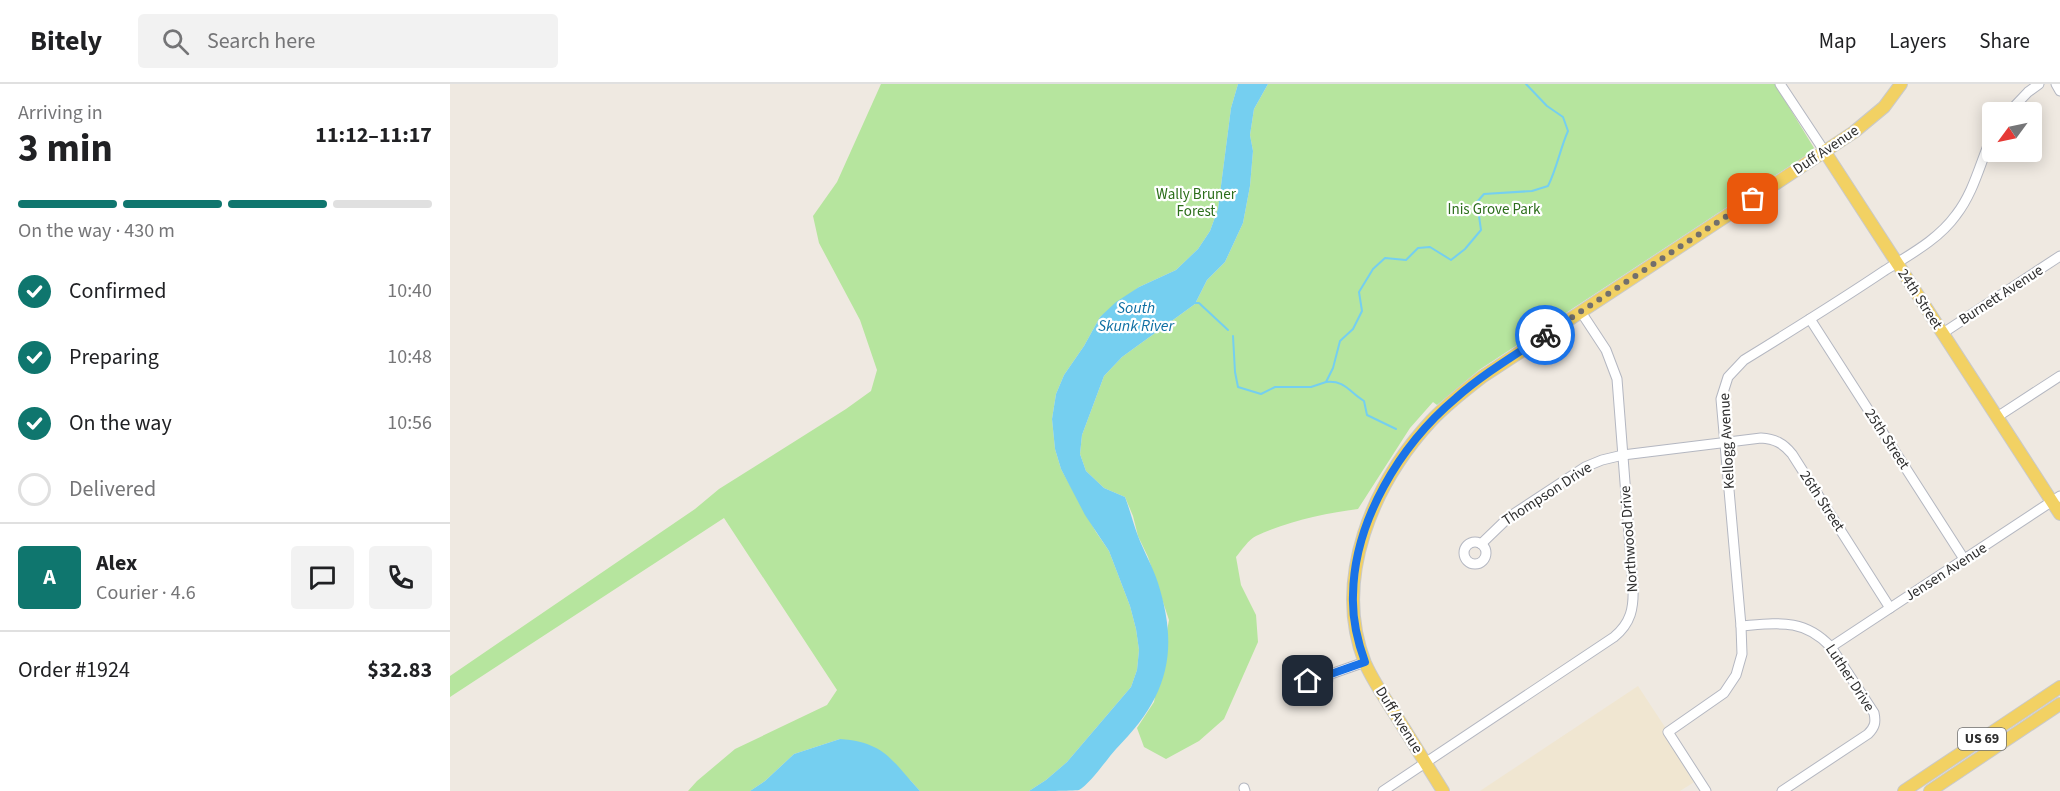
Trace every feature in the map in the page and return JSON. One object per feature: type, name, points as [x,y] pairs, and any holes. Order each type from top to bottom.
[{"type":"main road","name":"Duff Avenue","points":[[1443,791],[1371,677],[1354,621],[1353,579],[1360,547],[1390,477],[1431,422],[1455,398],[1482,377],[1824,152],[1884,107],[1901,84]]},
{"type":"main road","name":"24th Street","points":[[1824,152],[1996,417],[2056,499],[2060,514]]},
{"type":"main road","name":"US 69","points":[[1904,791],[2060,687]]},
{"type":"main road","name":"US 69","points":[[1930,791],[2060,704]]},
{"type":"street","name":"24th Street","points":[[1780,84],[1824,152]]},
{"type":"street","points":[[2018,102],[2039,84]]},
{"type":"street","points":[[2056,84],[2060,91]]},
{"type":"street","name":"Kellogg Avenue","points":[[1706,791],[1668,732],[1716,700],[1731,685],[1740,665],[1741,626],[1722,399],[1728,377],[1744,360],[1931,240],[1957,215],[1974,186],[1983,162]]},
{"type":"street","name":"Burnett Avenue","points":[[1942,333],[2060,256]]},
{"type":"street","name":"Northwood Drive","points":[[1383,791],[1614,637],[1628,623],[1632,611],[1633,593],[1617,379],[1606,350],[1581,312]]},
{"type":"street","name":"25th Street","points":[[1810,319],[1965,559]]},
{"type":"street","points":[[1996,417],[2060,376]]},
{"type":"street","name":"26th Street","points":[[1726,443],[1761,438],[1777,441],[1785,446],[1890,608]]},
{"type":"street","name":"Thompson Drive","points":[[1481,543],[1509,517],[1585,467],[1602,460],[1623,455],[1726,443]]},
{"type":"street","name":"Jensen Avenue","points":[[1831,647],[2056,499]]},
{"type":"street","name":"Luther Drive","points":[[1741,626],[1776,623],[1800,626],[1823,638],[1874,713],[1874,728],[1868,734],[1782,791]]},
{"type":"street","points":[[1328,675],[1365,662]]},
{"type":"shaded area","points":[[1638,686],[1699,779],[1680,791],[1480,791]]},
{"type":"green space","name":"Wally Bruner Forest","points":[[881,84],[1238,84],[1231,108],[1218,209],[1210,231],[1198,249],[1176,270],[1139,287],[1100,317],[1064,375],[1056,394],[1052,419],[1055,449],[1061,469],[1109,551],[1130,606],[1136,629],[1139,650],[1137,670],[1131,687],[1067,762],[1029,791],[920,791],[910,780],[840,739],[794,754],[765,781],[750,791],[688,791],[735,749],[827,705],[837,690],[724,518],[450,697],[450,676],[695,509],[719,489],[871,391],[877,370],[860,320],[819,243],[813,216],[837,182]]},
{"type":"green space","name":"Inis Grove Park","points":[[1268,84],[1775,84],[1814,148],[1479,370],[1437,405],[1433,402],[1410,428],[1358,509],[1293,522],[1250,540],[1236,557],[1241,585],[1256,615],[1258,642],[1224,719],[1199,741],[1166,759],[1144,747],[1137,728],[1154,702],[1169,620],[1125,497],[1104,488],[1086,471],[1080,454],[1082,435],[1104,376],[1122,357],[1195,304],[1207,280],[1225,262],[1243,223],[1250,186],[1253,151],[1250,135],[1254,109]]},
{"type":"water","name":"South Skunk River","points":[[1238,84],[1268,84],[1254,109],[1250,135],[1253,151],[1250,186],[1243,223],[1225,262],[1207,280],[1195,304],[1122,357],[1104,376],[1082,435],[1080,454],[1086,471],[1104,488],[1125,497],[1138,536],[1156,577],[1165,608],[1168,631],[1168,653],[1164,673],[1158,693],[1147,711],[1083,787],[1079,790],[1029,791],[1067,762],[1131,687],[1137,670],[1139,650],[1130,606],[1109,551],[1085,515],[1061,469],[1055,449],[1052,419],[1056,394],[1064,375],[1100,317],[1116,302],[1139,287],[1176,270],[1198,249],[1210,231],[1218,209],[1231,108]]},
{"type":"water","points":[[840,739],[868,744],[878,749],[894,762],[920,791],[750,791],[765,781],[794,754]]},
{"type":"waterway","points":[[1233,336],[1238,387],[1261,394],[1275,387],[1311,387],[1326,382],[1333,368],[1340,341],[1353,329],[1362,311],[1359,292],[1373,269],[1385,258],[1406,260],[1418,248],[1430,247],[1451,260],[1465,249],[1481,230],[1477,202],[1484,194],[1532,191],[1548,186],[1568,131],[1563,117],[1547,106],[1526,84]]},
{"type":"waterway","points":[[1194,303],[1199,303],[1228,330]]},
{"type":"waterway","points":[[1326,382],[1338,383],[1346,387],[1364,401],[1367,415],[1396,429]]},
{"type":"way so far","points":[[1545,335],[1753,199]]},
{"type":"route","points":[[1308,681],[1313,670],[1324,670],[1328,675],[1365,662],[1353,613],[1353,579],[1360,547],[1368,525],[1383,489],[1400,461],[1431,422],[1455,398],[1545,335]]}]
